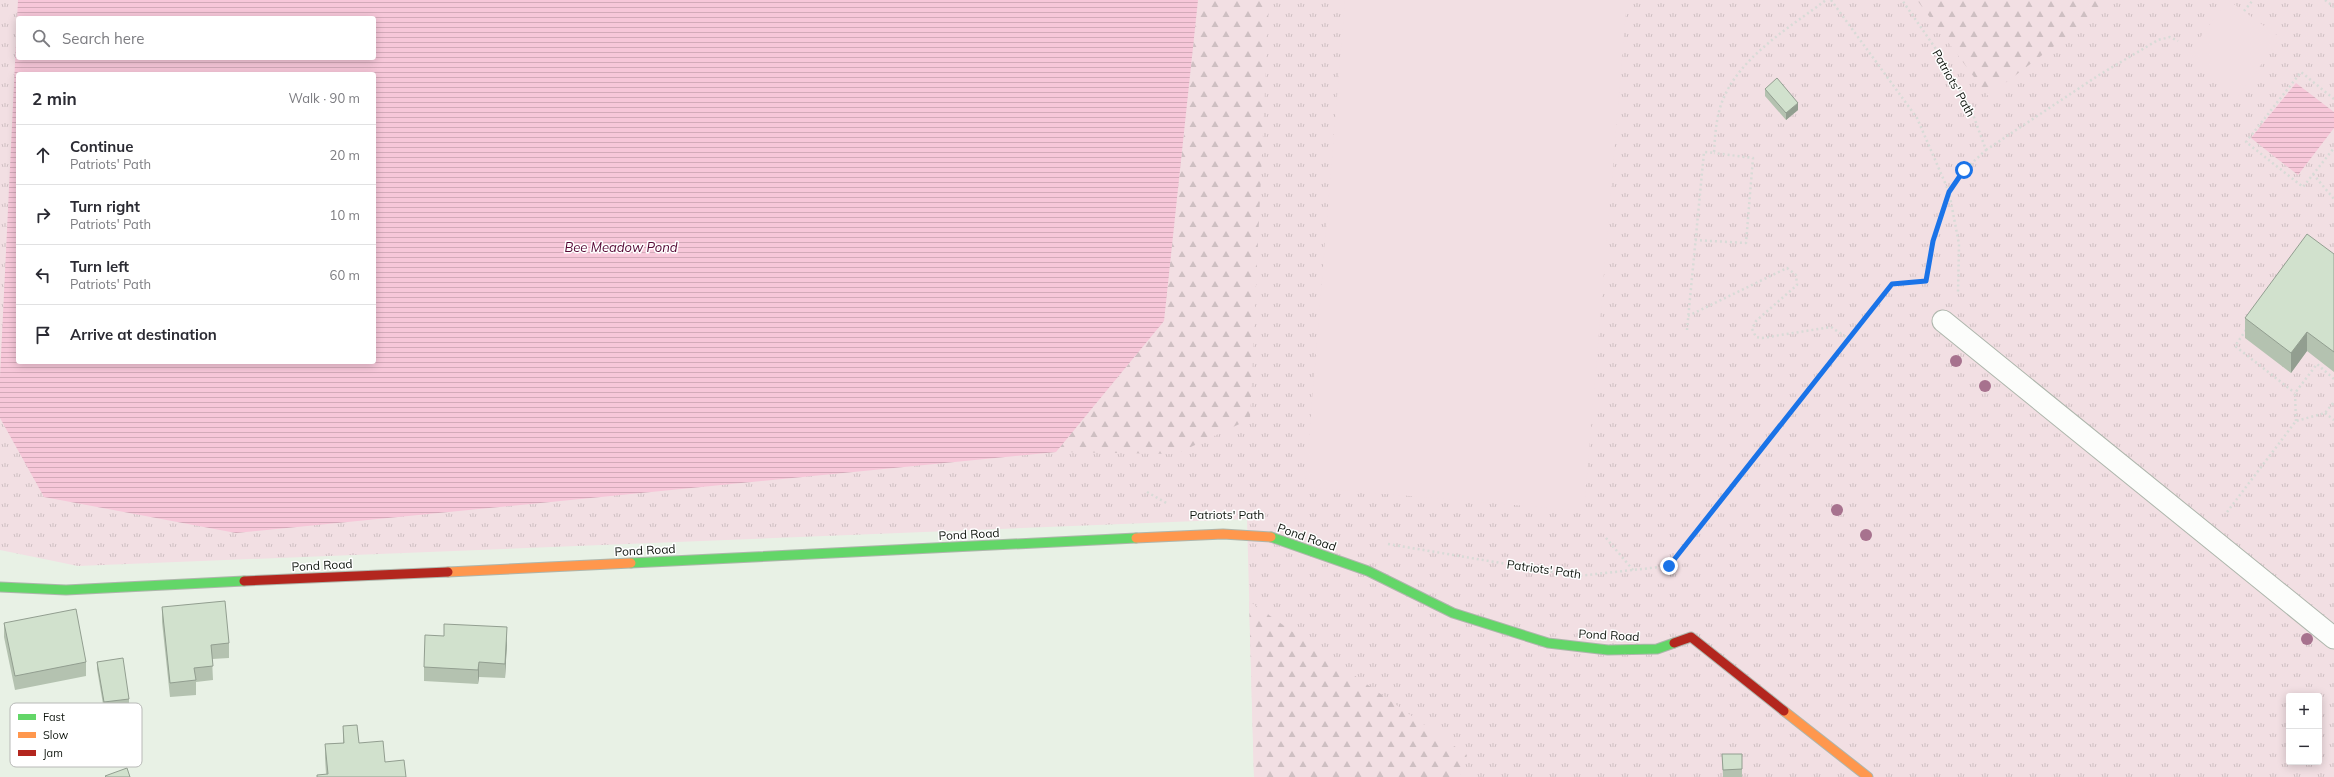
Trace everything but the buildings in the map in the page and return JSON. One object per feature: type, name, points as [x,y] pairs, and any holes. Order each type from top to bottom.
[{"type":"street","name":"Pond Road","points":[[0,587],[74,589],[1223,534],[1275,537],[1368,571],[1453,613],[1548,643],[1608,650],[1658,649],[1691,637],[1868,777]]},
{"type":"lane","points":[[1943,321],[2334,638]]},
{"type":"path","points":[[1714,153],[1715,131],[1722,102],[1734,80],[1771,41],[1826,0]]},
{"type":"path","points":[[1831,0],[1917,118],[1949,192],[1959,244],[1957,302],[1943,321]]},
{"type":"path","name":"Patriots' Path","points":[[1383,543],[1578,576],[1669,566],[1892,284],[1926,281],[1933,241],[1949,192],[1964,170],[1986,150],[1971,108],[1938,52],[1902,0]]},
{"type":"path","points":[[2244,11],[2253,0]]},
{"type":"path","points":[[2325,0],[2334,7]]},
{"type":"path","points":[[1986,150],[2099,74],[2158,40],[2170,37],[2178,41]]},
{"type":"path","points":[[2334,99],[2301,72],[2246,142],[2303,187],[2334,148]]},
{"type":"path","points":[[1686,330],[1688,316],[1695,240],[1704,152],[1753,158],[1746,243],[1695,240]]},
{"type":"path","points":[[2313,174],[2334,199]]},
{"type":"path","points":[[1688,316],[1787,268],[1796,275],[1797,285],[1756,321],[1752,329],[1756,337],[1762,338],[1831,327],[1849,339]]},
{"type":"path","points":[[2249,328],[2235,346],[2296,393]]},
{"type":"path","points":[[2205,533],[2232,507],[2296,421],[2296,393],[2316,364],[2334,379]]},
{"type":"path","points":[[2296,421],[2325,413],[2334,402]]},
{"type":"path","points":[[2325,413],[2334,420]]},
{"type":"path","name":"Patriots' Path","points":[[1147,492],[1174,508]]},
{"type":"path","points":[[1606,538],[1633,570]]},
{"type":"green space","points":[[0,0],[2334,0],[2334,777],[1254,777],[1247,519],[78,566],[0,550]]},
{"type":"green space","points":[[1198,0],[1269,0],[1250,419],[1176,454],[1056,452],[1164,321]]},
{"type":"green space","points":[[1345,0],[1627,0],[1584,511],[1305,487]]},
{"type":"green space","points":[[1917,0],[2115,0],[1988,96]]},
{"type":"green space","points":[[2228,0],[2281,38],[2237,97],[2185,58]]},
{"type":"green space","points":[[1249,601],[1467,755],[1460,777],[1254,777]]},
{"type":"water","name":"Bee Meadow Pond","points":[[18,0],[1198,0],[1164,321],[1056,452],[236,533],[44,497],[0,418],[0,377],[16,42],[16,60],[376,60],[376,16],[17,16]]},
{"type":"water","points":[[2296,83],[2334,112],[2334,128],[2298,175],[2251,138]]},
{"type":"traffic: fast","points":[[1271,537],[1368,571],[1453,613],[1548,643],[1608,650],[1657,649],[1674,643]]},
{"type":"traffic: fast","points":[[631,563],[1136,538]]},
{"type":"traffic: fast","points":[[0,587],[66,590],[244,581]]},
{"type":"traffic: slow","points":[[1136,538],[1223,534],[1271,537]]},
{"type":"traffic: slow","points":[[448,572],[631,563]]},
{"type":"traffic: slow","points":[[1784,711],[1868,777]]},
{"type":"traffic: jam","points":[[244,581],[448,572]]},
{"type":"traffic: jam","points":[[1674,643],[1691,637],[1784,711]]},
{"type":"route","points":[[1669,566],[1892,284],[1926,281],[1933,241],[1949,192],[1964,170]]}]
